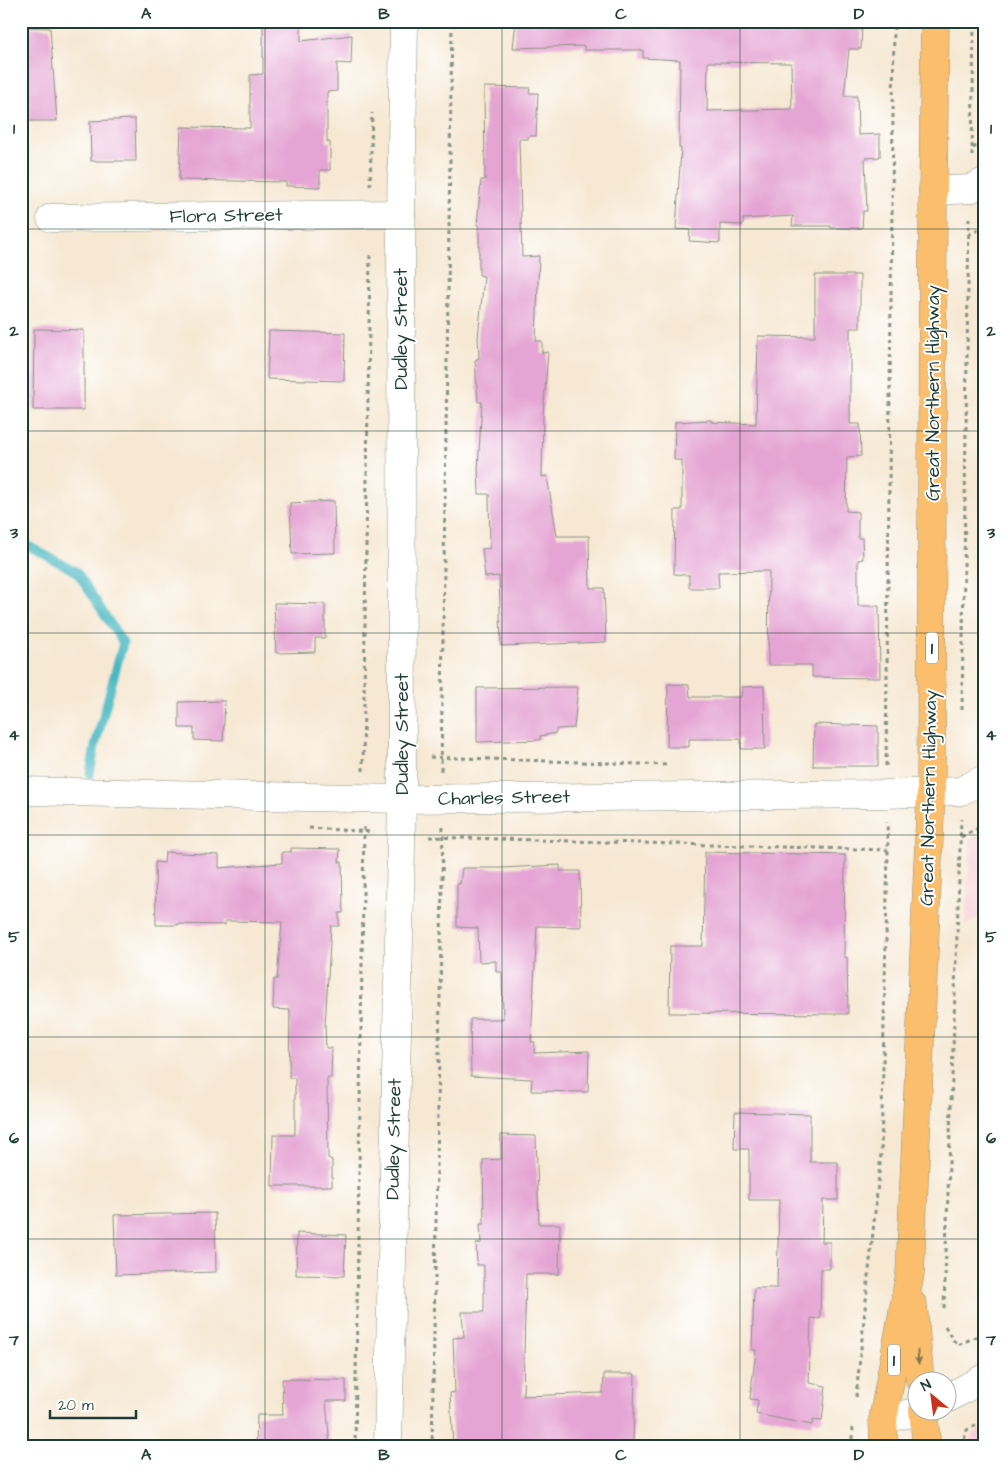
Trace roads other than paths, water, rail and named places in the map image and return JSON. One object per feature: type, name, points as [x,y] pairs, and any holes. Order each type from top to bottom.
[{"type":"main road","name":"Great Northern Highway","points":[[919,1370],[910,1274],[931,793],[935,21]]},
{"type":"main road","name":"Great Northern Highway","points":[[884,1447],[883,1419],[910,1274]]},
{"type":"main road","points":[[925,1420],[927,1447]]},
{"type":"street","name":"Dudley Street","points":[[388,1447],[402,799],[400,214],[404,21]]},
{"type":"street","points":[[933,191],[977,185]]},
{"type":"street","name":"Flora Street","points":[[51,218],[400,214]]},
{"type":"street","name":"Charles Street","points":[[21,791],[402,799],[931,793],[972,785]]},
{"type":"street","points":[[958,1392],[984,1378]]},
{"type":"street","points":[[883,1419],[908,1414]]},
{"type":"waterway","points":[[21,542],[77,572],[123,643],[95,746],[90,774]]}]
